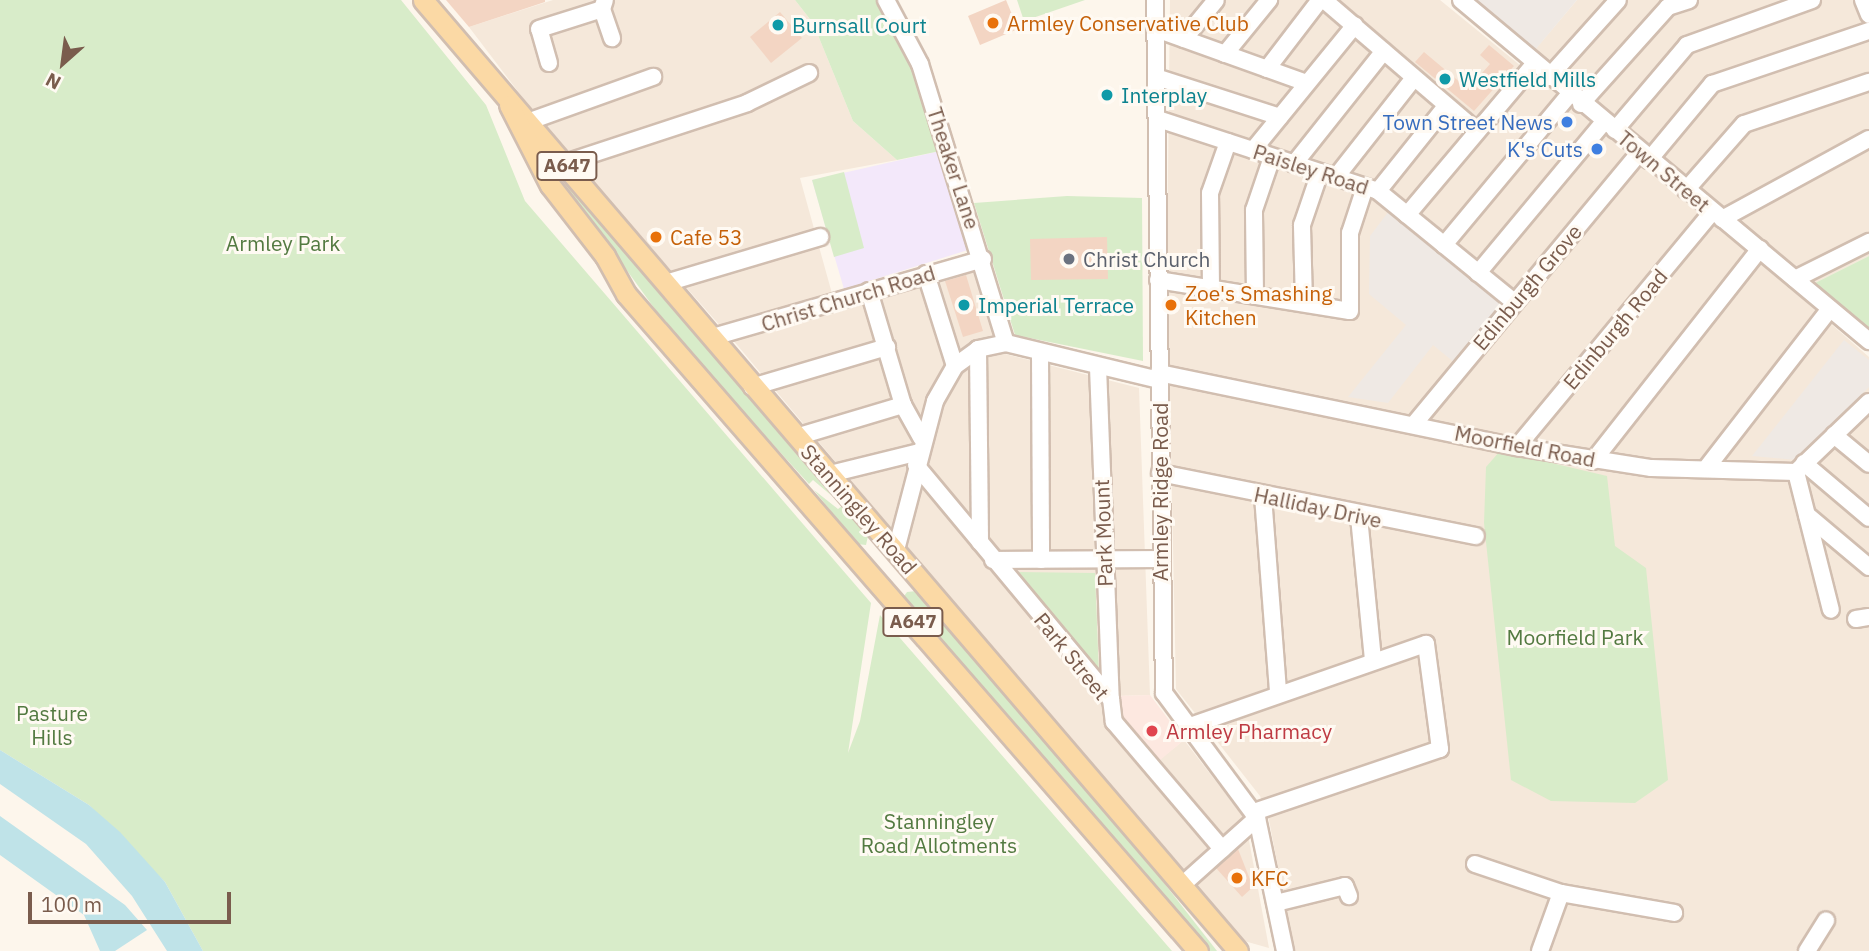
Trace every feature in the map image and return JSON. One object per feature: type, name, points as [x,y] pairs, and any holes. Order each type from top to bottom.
[{"type":"main road","name":"Stanningley Road","points":[[423,0],[507,101],[530,121],[752,387],[898,552],[1238,951]]},
{"type":"main road","name":"Stanningley Road","points":[[507,101],[527,149],[626,294],[866,566],[1198,951]]},
{"type":"main road","points":[[866,566],[874,552],[898,552],[898,582],[883,587]]},
{"type":"street","name":"Theaker Lane","points":[[886,0],[920,64],[983,259],[1006,343]]},
{"type":"street","name":"Armley Ridge Road","points":[[1155,0],[1158,119],[1159,559],[1164,693],[1255,815],[1285,951]]},
{"type":"street","points":[[1184,39],[1216,0]]},
{"type":"street","points":[[1225,54],[1269,0]]},
{"type":"street","points":[[1267,69],[1322,0],[1355,25],[1477,131]]},
{"type":"street","name":"Town Street","points":[[1461,0],[1575,99],[1869,341]]},
{"type":"street","points":[[1549,77],[1618,0]]},
{"type":"street","points":[[1444,245],[1575,99],[1668,7],[1689,0]]},
{"type":"street","points":[[1478,273],[1609,126],[1687,44],[1812,0]]},
{"type":"street","points":[[1863,0],[1869,15]]},
{"type":"street","points":[[549,63],[539,29],[604,5],[612,38]]},
{"type":"street","points":[[1253,150],[1355,25]]},
{"type":"street","points":[[1156,29],[1307,83]]},
{"type":"street","name":"Edinburgh Grove","points":[[1415,423],[1514,302],[1712,84],[1869,31]]},
{"type":"street","points":[[1294,164],[1384,51]]},
{"type":"street","points":[[1407,215],[1534,64]]},
{"type":"street","points":[[565,163],[747,103],[809,74]]},
{"type":"street","points":[[530,121],[653,77]]},
{"type":"street","points":[[1156,77],[1280,117]]},
{"type":"street","points":[[1336,177],[1414,78]]},
{"type":"street","points":[[1686,190],[1744,124],[1869,82]]},
{"type":"street","points":[[1158,280],[1350,311],[1350,233],[1371,189],[1446,106]]},
{"type":"street","name":"Paisley Road","points":[[1158,119],[1371,189],[1514,302]]},
{"type":"street","points":[[1717,215],[1869,139]]},
{"type":"street","points":[[1210,288],[1210,193],[1228,142]]},
{"type":"street","points":[[1255,295],[1254,210],[1272,157]]},
{"type":"street","points":[[1304,303],[1302,225],[1320,172]]},
{"type":"street","name":"Edinburgh Road","points":[[1517,447],[1717,215]]},
{"type":"street","points":[[666,284],[820,237]]},
{"type":"street","points":[[1795,279],[1869,242]]},
{"type":"street","points":[[1593,461],[1760,249]]},
{"type":"street","name":"Christ Church Road","points":[[713,337],[983,259]]},
{"type":"street","points":[[926,274],[955,366]]},
{"type":"street","name":"Park Street","points":[[869,291],[919,452],[979,542],[1111,699],[1114,722],[1222,849]]},
{"type":"street","points":[[1708,466],[1830,309]]},
{"type":"street","points":[[898,552],[919,452],[955,366],[978,349],[1006,343]]},
{"type":"street","name":"Moorfield Road","points":[[1006,343],[1098,367],[1415,423],[1517,447],[1593,461],[1650,468],[1800,467]]},
{"type":"street","points":[[752,387],[887,347]]},
{"type":"street","points":[[978,349],[979,542]]},
{"type":"street","points":[[1040,354],[1041,560]]},
{"type":"street","name":"Park Mount","points":[[1098,367],[1111,699]]},
{"type":"street","points":[[1800,467],[1869,402]]},
{"type":"street","points":[[796,437],[903,405]]},
{"type":"street","points":[[1834,435],[1869,464]]},
{"type":"street","points":[[830,474],[919,452]]},
{"type":"street","points":[[1800,467],[1807,515],[1831,610]]},
{"type":"street","points":[[1800,467],[1869,518]]},
{"type":"street","name":"Halliday Drive","points":[[1160,473],[1359,517],[1476,537]]},
{"type":"street","points":[[1263,496],[1278,693]]},
{"type":"street","points":[[1807,515],[1869,566]]},
{"type":"street","points":[[1359,517],[1373,660]]},
{"type":"street","points":[[993,560],[1159,559]]},
{"type":"street","points":[[1181,886],[1255,815],[1440,748],[1426,644],[1278,693],[1190,726]]},
{"type":"street","points":[[1475,864],[1561,893],[1674,913]]},
{"type":"street","points":[[1276,903],[1345,886],[1349,896]]},
{"type":"street","points":[[1540,951],[1561,893]]},
{"type":"street","points":[[1807,951],[1826,920]]},
{"type":"shaded area","points":[[553,0],[795,0],[813,23],[853,121],[897,160],[800,178],[836,308],[976,267],[1005,354],[1139,388],[1150,695],[1116,696],[1159,760],[1184,740],[1245,819],[1269,948],[1237,939],[738,346],[548,131],[469,27]]},
{"type":"shaded area","points":[[1170,0],[1440,0],[1521,66],[1577,0],[1869,0],[1869,256],[1805,288],[1800,297],[1869,357],[1869,951],[1294,951],[1269,820],[1260,796],[1176,689],[1167,260]]},
{"type":"shaded area","points":[[1473,0],[1577,0],[1535,50]]},
{"type":"shaded area","points":[[940,151],[971,249],[844,289],[812,180]]},
{"type":"shaded area","points":[[1389,211],[1505,305],[1455,363],[1433,345],[1388,403],[1348,397],[1406,325],[1369,294],[1370,236]]},
{"type":"shaded area","points":[[1844,340],[1869,360],[1869,387],[1796,460],[1752,456]]},
{"type":"shaded area","points":[[1150,695],[1184,740],[1159,761],[1117,710],[1116,696]]},
{"type":"green space","points":[[0,0],[401,0],[486,105],[525,201],[871,603],[848,753],[860,721],[880,615],[1172,951],[203,951],[165,882],[89,805],[0,750]]},
{"type":"green space","points":[[795,0],[878,0],[923,93],[940,151],[897,160],[853,121],[813,23]]},
{"type":"green space","points":[[1017,0],[1085,0],[1024,21]]},
{"type":"green space","points":[[844,172],[864,248],[834,257],[812,180]]},
{"type":"green space","points":[[565,185],[600,213],[606,229],[832,496],[813,480],[809,484],[673,334]]},
{"type":"green space","points":[[1067,196],[1142,198],[1143,361],[1015,335],[974,203]]},
{"type":"green space","points":[[1869,256],[1869,343],[1805,288]]},
{"type":"green space","name":"Moorfield Park","points":[[1500,451],[1607,476],[1615,546],[1646,568],[1668,780],[1635,803],[1551,801],[1511,780],[1484,523],[1486,467]]},
{"type":"green space","points":[[814,490],[838,509],[842,506],[868,536],[866,545],[857,544]]},
{"type":"green space","points":[[1013,572],[1095,573],[1099,676]]},
{"type":"green space","points":[[917,591],[1132,842],[1217,951],[1206,951],[902,599],[907,592]]},
{"type":"water","points":[[0,750],[89,805],[120,832],[165,882],[203,951],[167,951],[132,896],[86,844],[0,784]]},
{"type":"water","points":[[0,816],[125,905],[147,930],[115,951],[100,951],[84,915],[0,855]]},
{"type":"building","points":[[446,0],[545,0],[545,2],[469,27]]},
{"type":"building","name":"Armley Conservative Club","points":[[1006,0],[1018,29],[980,45],[968,16]]},
{"type":"building","name":"Burnsall Court","points":[[780,12],[802,38],[771,63],[750,37]]},
{"type":"building","name":"Westfield Mills","points":[[1489,45],[1514,66],[1474,111],[1415,62],[1424,52],[1468,89],[1490,64],[1480,55]]},
{"type":"building","name":"Christ Church","points":[[1107,237],[1108,279],[1031,280],[1030,239]]},
{"type":"building","name":"Imperial Terrace","points":[[966,275],[983,331],[963,337],[945,281]]},
{"type":"building","name":"KFC","points":[[1238,849],[1253,887],[1242,897],[1216,868]]},
{"type":"place","name":"Armley Conservative Club","points":[[993,23]]},
{"type":"place","name":"Burnsall Court","points":[[778,25]]},
{"type":"place","name":"Westfield Mills","points":[[1445,79]]},
{"type":"place","name":"Interplay","points":[[1107,95]]},
{"type":"place","name":"Town Street News","points":[[1567,122]]},
{"type":"place","name":"K's Cuts","points":[[1597,149]]},
{"type":"place","name":"Cafe 53","points":[[656,237]]},
{"type":"place","name":"Christ Church","points":[[1069,259]]},
{"type":"place","name":"Imperial Terrace","points":[[964,305]]},
{"type":"place","name":"Zoe's Smashing Kitchen","points":[[1171,305]]},
{"type":"place","name":"Armley Pharmacy","points":[[1152,731]]},
{"type":"place","name":"KFC","points":[[1237,878]]},
{"type":"park label","name":"Armley Park","points":[[283,243]]},
{"type":"park label","name":"Pasture Hills","points":[[52,725]]},
{"type":"park label","name":"Stanningley Road Allotments","points":[[939,833]]}]
